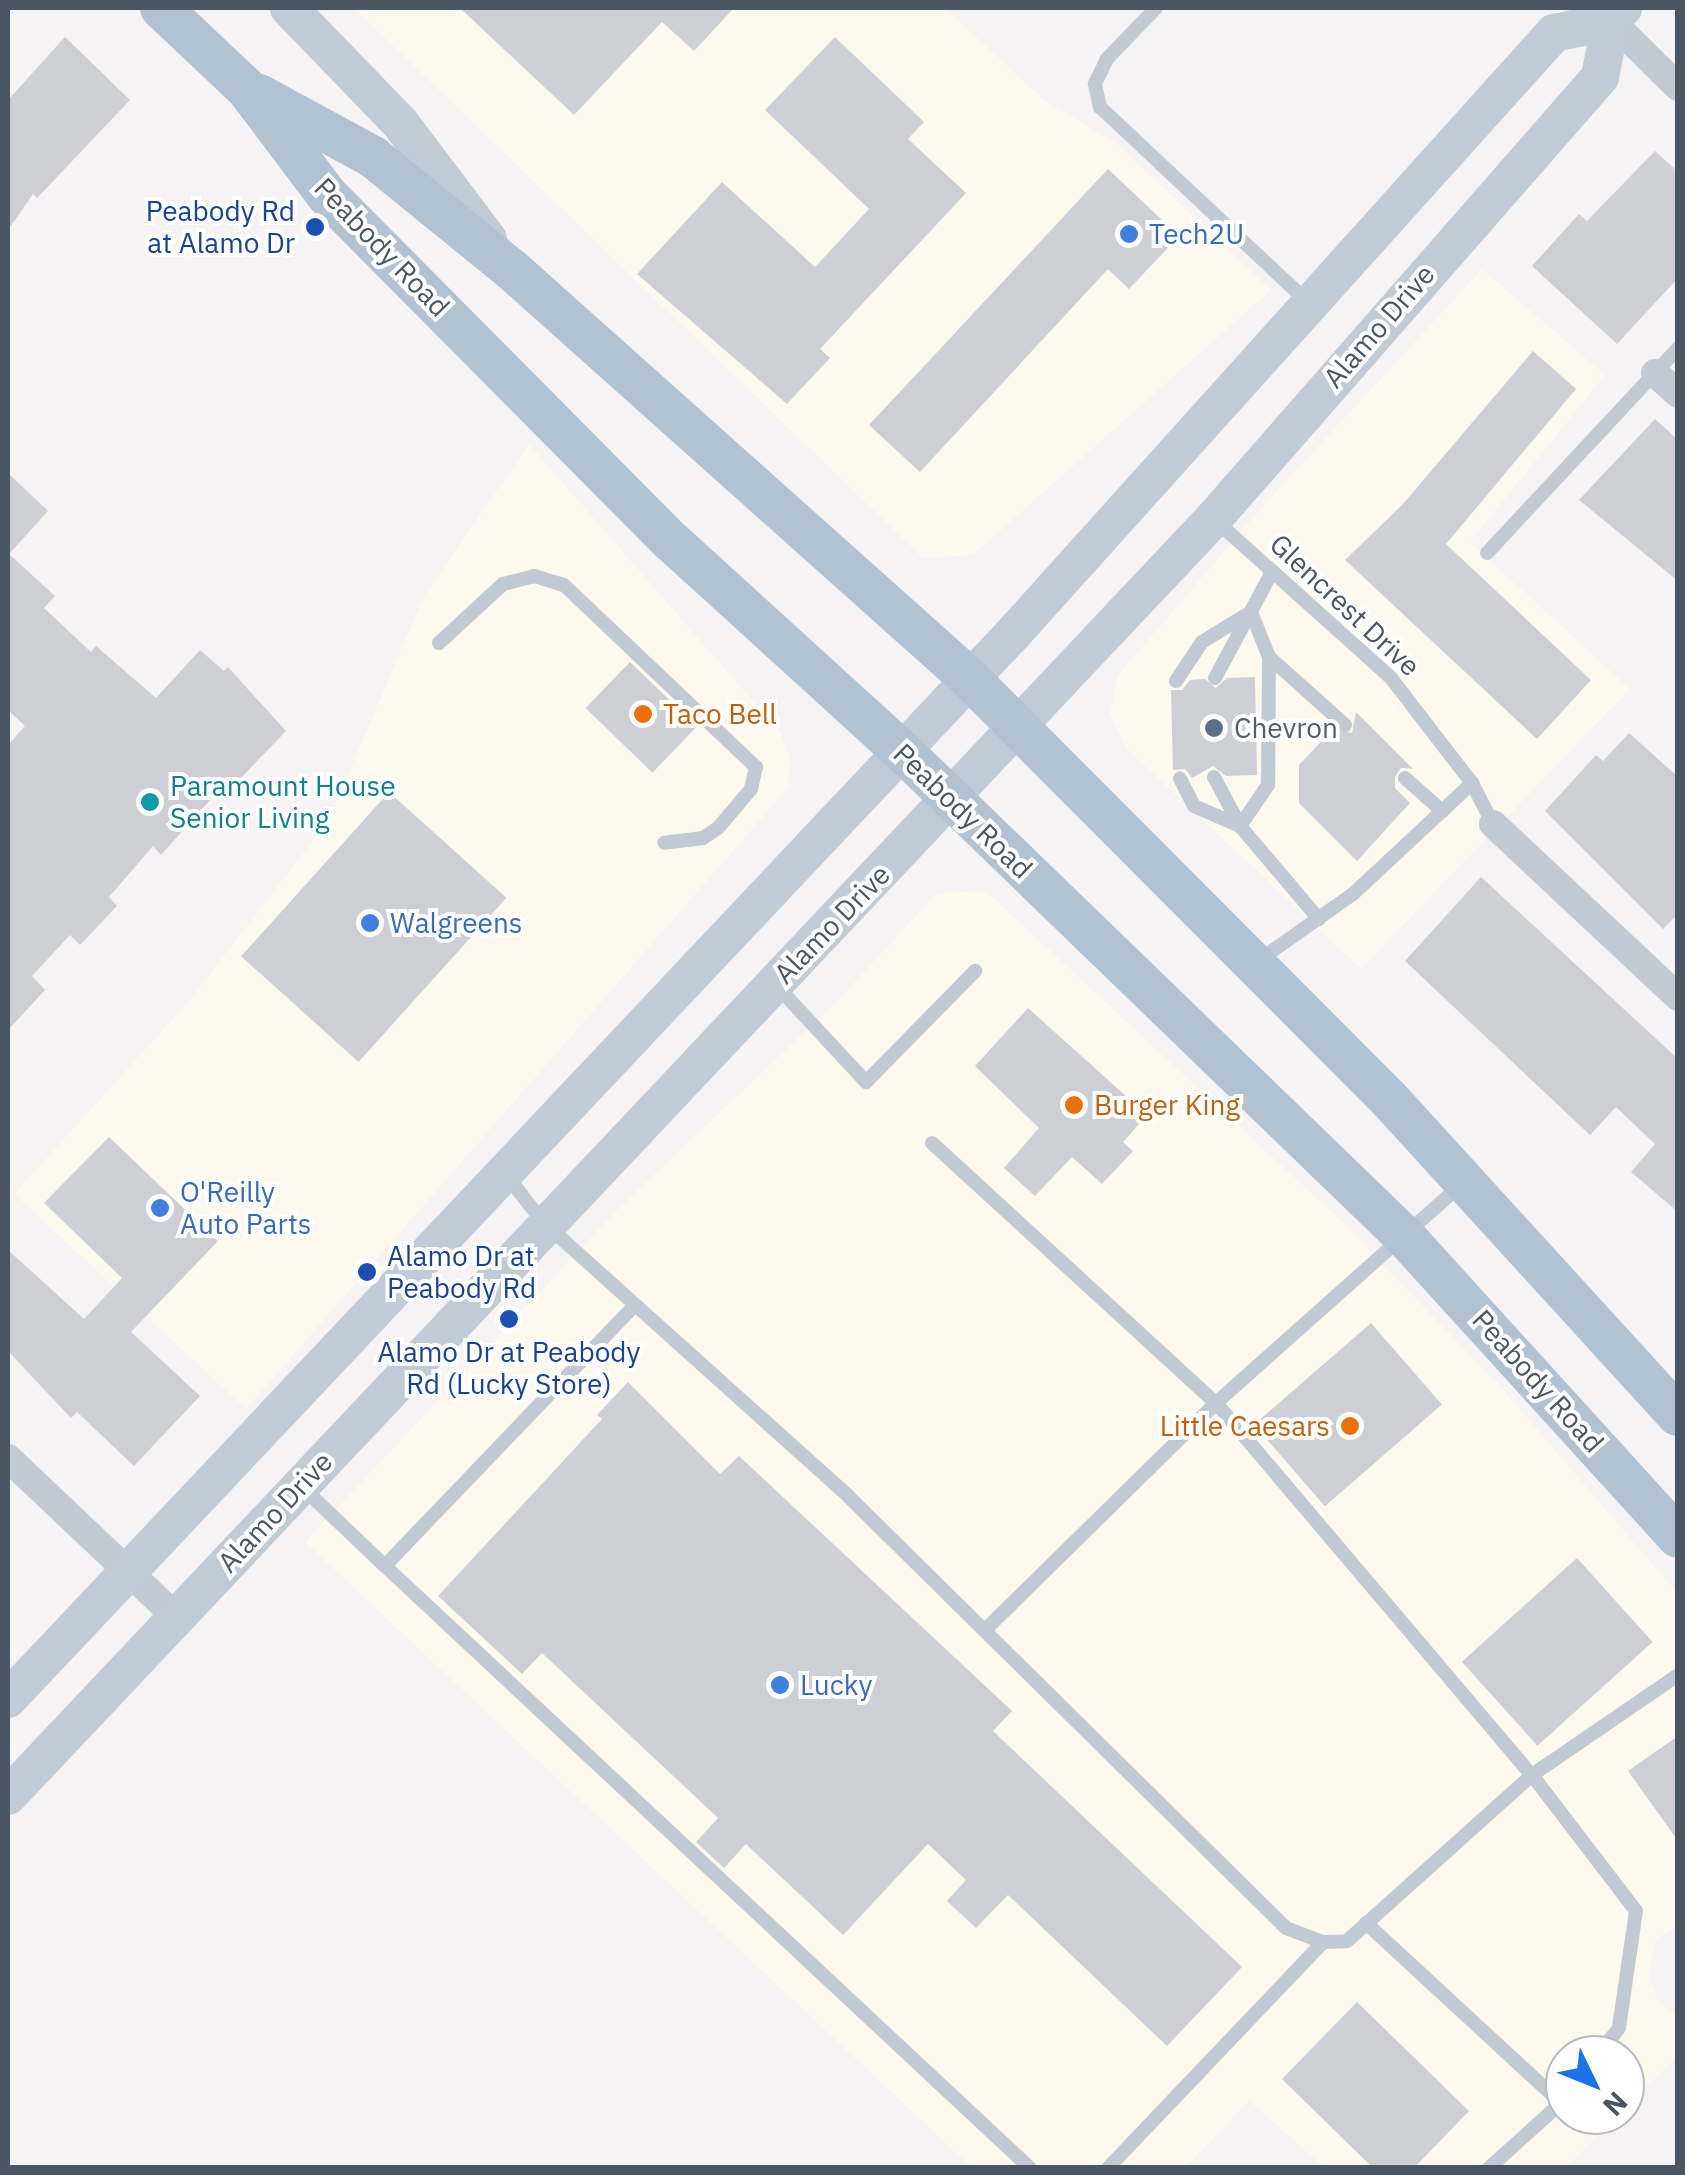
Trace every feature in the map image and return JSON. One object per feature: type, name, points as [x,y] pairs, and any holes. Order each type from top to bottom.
[{"type":"main road","name":"Peabody Road","points":[[161,8],[246,89],[327,195],[672,542],[903,752],[1406,1238],[1678,1537]]},
{"type":"main road","points":[[289,8],[401,124],[511,269]]},
{"type":"main road","points":[[8,1699],[970,680],[1554,33],[1610,12]]},
{"type":"main road","name":"Alamo Drive","points":[[8,1796],[543,1222],[1019,731],[1214,518],[1600,78],[1610,12]]},
{"type":"main road","name":"Peabody Road","points":[[246,89],[372,157],[511,269],[970,680],[1466,1181],[1678,1416]]},
{"type":"street","points":[[1610,12],[1678,87]]},
{"type":"street","points":[[1655,372],[1678,394]]},
{"type":"street","points":[[1493,824],[1678,997]]},
{"type":"street","points":[[8,1458],[177,1618]]},
{"type":"lane","points":[[1156,8],[1106,58],[1095,84],[1100,107],[1310,304]]},
{"type":"lane","points":[[1487,553],[1678,348]]},
{"type":"lane","name":"Glencrest Drive","points":[[1214,518],[1391,678],[1472,782],[1493,824]]},
{"type":"lane","points":[[1215,678],[1272,572]]},
{"type":"lane","points":[[439,643],[503,584],[521,576],[564,585],[756,768],[752,789],[718,828],[703,838],[664,843]]},
{"type":"lane","points":[[1240,826],[1268,785],[1269,657],[1251,612]]},
{"type":"lane","points":[[1176,680],[1202,642],[1251,612]]},
{"type":"lane","points":[[1269,657],[1345,725]]},
{"type":"lane","points":[[1214,777],[1240,826],[1319,919]]},
{"type":"lane","points":[[1180,778],[1194,806],[1240,826]]},
{"type":"lane","points":[[1404,778],[1442,811]]},
{"type":"lane","points":[[1254,964],[1319,919],[1472,782]]},
{"type":"lane","points":[[774,984],[866,1082],[975,972]]},
{"type":"lane","points":[[932,1143],[1216,1403],[1532,1775],[1636,1911],[1619,2028],[1614,2035]]},
{"type":"lane","points":[[504,1171],[543,1222],[986,1630],[1262,1909],[1286,1928],[1323,1942],[1347,1942],[1532,1775],[1678,1675]]},
{"type":"lane","points":[[986,1630],[1216,1403],[1466,1181]]},
{"type":"lane","points":[[385,1566],[635,1305]]},
{"type":"lane","points":[[300,1485],[1030,2168]]},
{"type":"lane","points":[[1366,1922],[1545,2084]]},
{"type":"lane","points":[[1108,2168],[1323,1942]]},
{"type":"lane","points":[[1490,2168],[1545,2117]]},
{"type":"shaded area","points":[[354,8],[945,8],[1043,99],[1116,143],[1271,290],[973,555],[923,558]]},
{"type":"shaded area","points":[[1482,269],[1605,375],[1470,542],[1630,689],[1361,969],[1127,749],[1110,714],[1118,675],[1263,506]]},
{"type":"shaded area","points":[[529,444],[780,732],[790,758],[788,788],[246,1409],[14,1194],[188,1002],[328,821],[424,596]]},
{"type":"shaded area","points":[[986,891],[1338,1218],[1500,1386],[1677,1593],[1677,1925],[1656,1940],[1648,1975],[1658,2001],[1677,2016],[1677,2056],[1645,2089],[1645,2035],[1545,2035],[1545,2135],[1599,2135],[1567,2167],[1324,2167],[1249,2101],[1186,2167],[971,2167],[305,1542],[618,1209],[840,998],[937,893]]},
{"type":"building","points":[[460,8],[734,8],[694,51],[662,22],[574,115]]},
{"type":"building","points":[[65,37],[130,100],[37,198],[33,194],[8,230],[8,100]]},
{"type":"building","points":[[835,37],[924,122],[908,139],[966,193],[820,349],[830,358],[787,404],[637,274],[722,182],[815,267],[869,209],[765,110]]},
{"type":"building","points":[[1655,151],[1678,172],[1678,278],[1617,344],[1532,266],[1579,214],[1587,221]]},
{"type":"building","points":[[1108,169],[1179,236],[1129,289],[1108,269],[920,472],[869,425]]},
{"type":"building","points":[[1533,351],[1576,389],[1446,544],[1591,680],[1537,739],[1345,560],[1403,504]]},
{"type":"building","points":[[1655,419],[1678,440],[1678,581],[1579,500]]},
{"type":"building","name":"Paramount House Senior Living","points":[[8,473],[48,511],[9,554],[55,596],[44,608],[91,652],[96,646],[156,698],[200,650],[224,671],[228,667],[286,731],[233,786],[227,781],[161,855],[153,846],[109,897],[117,906],[80,945],[70,935],[32,976],[45,990],[8,1030],[8,745],[25,726],[8,710]]},
{"type":"building","name":"Taco Bell","points":[[630,662],[697,727],[652,773],[586,708]]},
{"type":"building","name":"Chevron","points":[[1255,677],[1257,775],[1226,776],[1213,766],[1192,778],[1185,769],[1173,770],[1171,690],[1182,690],[1190,680],[1205,679],[1216,688],[1227,678]]},
{"type":"building","points":[[1356,712],[1413,769],[1401,768],[1395,777],[1395,788],[1410,803],[1357,861],[1299,803],[1299,765],[1333,729],[1352,733]]},
{"type":"building","points":[[1629,733],[1678,777],[1678,914],[1663,929],[1545,811],[1596,755],[1603,761]]},
{"type":"building","name":"Walgreens","points":[[389,792],[506,898],[359,1062],[241,956]]},
{"type":"building","points":[[1481,877],[1678,1059],[1678,1212],[1631,1172],[1655,1144],[1616,1107],[1590,1135],[1405,961]]},
{"type":"building","name":"Burger King","points":[[1028,1008],[1147,1115],[1123,1142],[1133,1151],[1102,1184],[1072,1157],[1035,1196],[1004,1168],[1039,1128],[975,1066]]},
{"type":"building","points":[[109,1137],[218,1241],[131,1332],[200,1396],[134,1466],[77,1412],[71,1418],[8,1351],[8,1250],[84,1319],[122,1278],[44,1203]]},
{"type":"building","points":[[1371,1323],[1442,1405],[1325,1506],[1254,1425]]},
{"type":"building","name":"Lucky","points":[[628,1382],[720,1474],[739,1456],[1012,1711],[993,1731],[1242,1967],[1167,2046],[1008,1895],[976,1928],[947,1901],[966,1880],[928,1844],[843,1935],[746,1844],[724,1868],[696,1842],[718,1818],[542,1653],[522,1674],[438,1596],[602,1419],[597,1415]]},
{"type":"building","points":[[1577,1558],[1653,1642],[1537,1746],[1462,1662]]},
{"type":"building","points":[[1678,1736],[1678,1841],[1628,1771]]},
{"type":"building","points":[[1357,2002],[1469,2111],[1414,2168],[1373,2168],[1282,2079]]},
{"type":"place","name":"Peabody Rd at Alamo Dr","points":[[315,227]]},
{"type":"place","name":"Tech2U","points":[[1129,234]]},
{"type":"place","name":"Taco Bell","points":[[643,714]]},
{"type":"place","name":"Chevron","points":[[1214,728]]},
{"type":"place","name":"Paramount House Senior Living","points":[[150,802]]},
{"type":"place","name":"Walgreens","points":[[370,923]]},
{"type":"place","name":"Burger King","points":[[1074,1105]]},
{"type":"place","name":"O'Reilly Auto Parts","points":[[160,1208]]},
{"type":"place","name":"Alamo Dr at Peabody Rd","points":[[367,1272]]},
{"type":"place","name":"Alamo Dr at Peabody Rd (Lucky Store)","points":[[509,1319]]},
{"type":"place","name":"Little Caesars","points":[[1350,1426]]},
{"type":"place","name":"Lucky","points":[[780,1685]]}]
